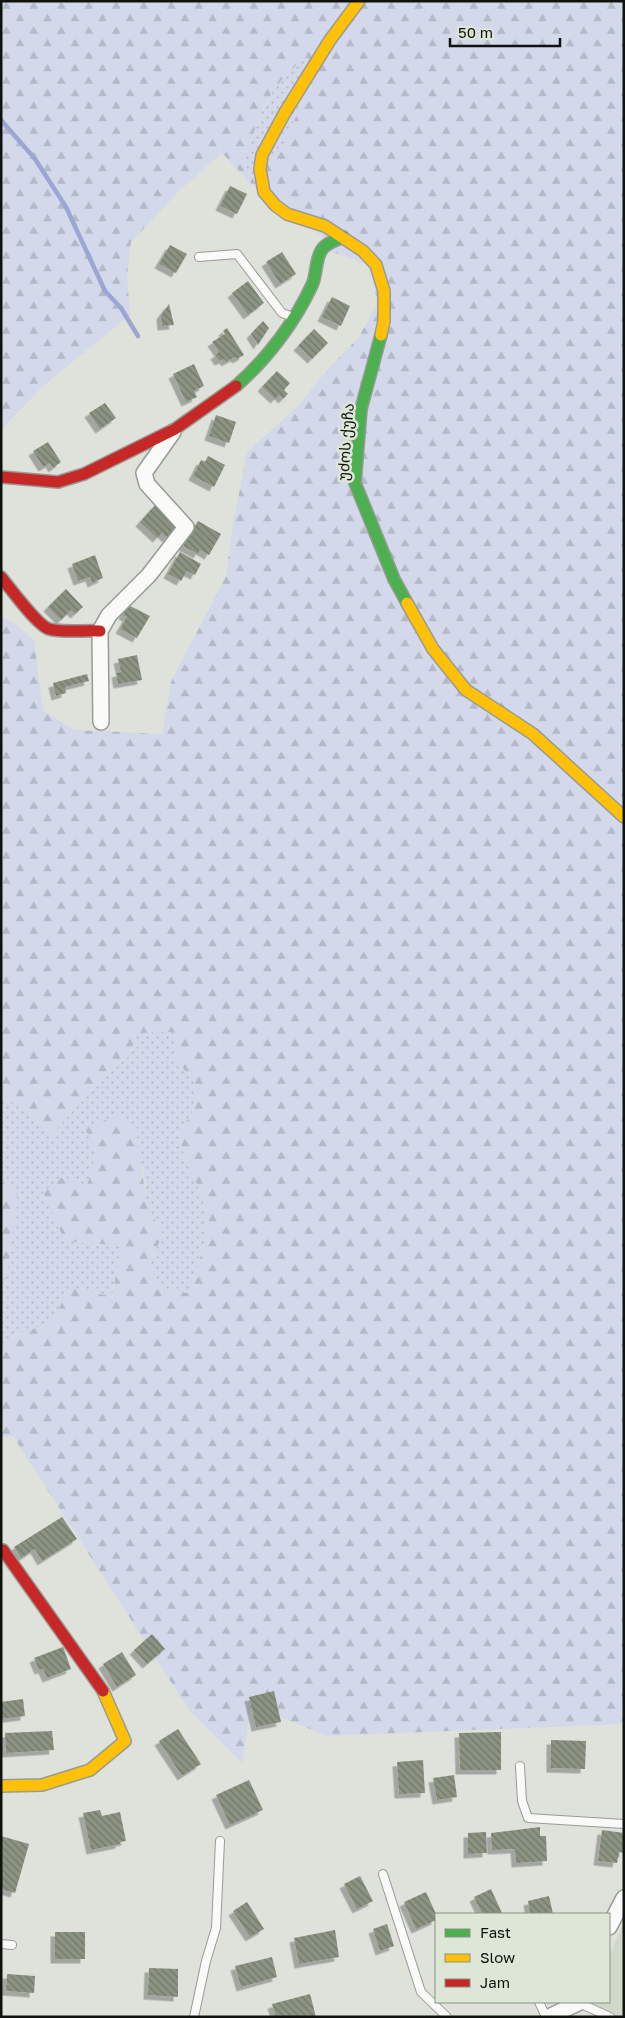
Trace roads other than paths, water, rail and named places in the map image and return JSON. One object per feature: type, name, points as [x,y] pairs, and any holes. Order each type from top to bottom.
[{"type":"street","name":"უძოს ქუჩა","points":[[359,1],[330,40],[279,123],[262,155],[260,169],[264,192],[275,206],[287,214],[326,226],[363,250],[376,265],[384,291],[384,321],[361,408],[355,483],[394,579],[433,649],[466,690],[532,734],[624,816]]},
{"type":"street","points":[[1,477],[58,482],[84,474],[175,429],[224,396],[251,373],[295,318],[313,283],[320,252],[326,245],[343,237]]},
{"type":"street","points":[[101,722],[100,631],[109,615],[149,575],[186,527],[147,484],[144,473],[175,429]]},
{"type":"street","points":[[1,578],[25,604],[34,620],[49,629],[100,631]]},
{"type":"street","points":[[1,1786],[42,1785],[90,1770],[125,1742],[104,1692],[3,1550]]},
{"type":"street","points":[[610,1925],[624,1898]]},
{"type":"street","points":[[548,2017],[579,2003]]},
{"type":"lane","points":[[199,257],[237,254],[282,313],[295,318]]},
{"type":"lane","points":[[520,1766],[522,1801],[528,1818],[624,1824]]},
{"type":"lane","points":[[194,2017],[206,1961],[216,1928],[220,1841]]},
{"type":"lane","points":[[383,1874],[421,1992],[447,2017]]},
{"type":"lane","points":[[1,1944],[12,1945]]},
{"type":"lane","points":[[540,2003],[548,2017]]},
{"type":"lane","points":[[579,2003],[610,2017]]},
{"type":"waterway","points":[[1,120],[35,159],[66,207],[105,291],[121,308],[138,336]]}]
